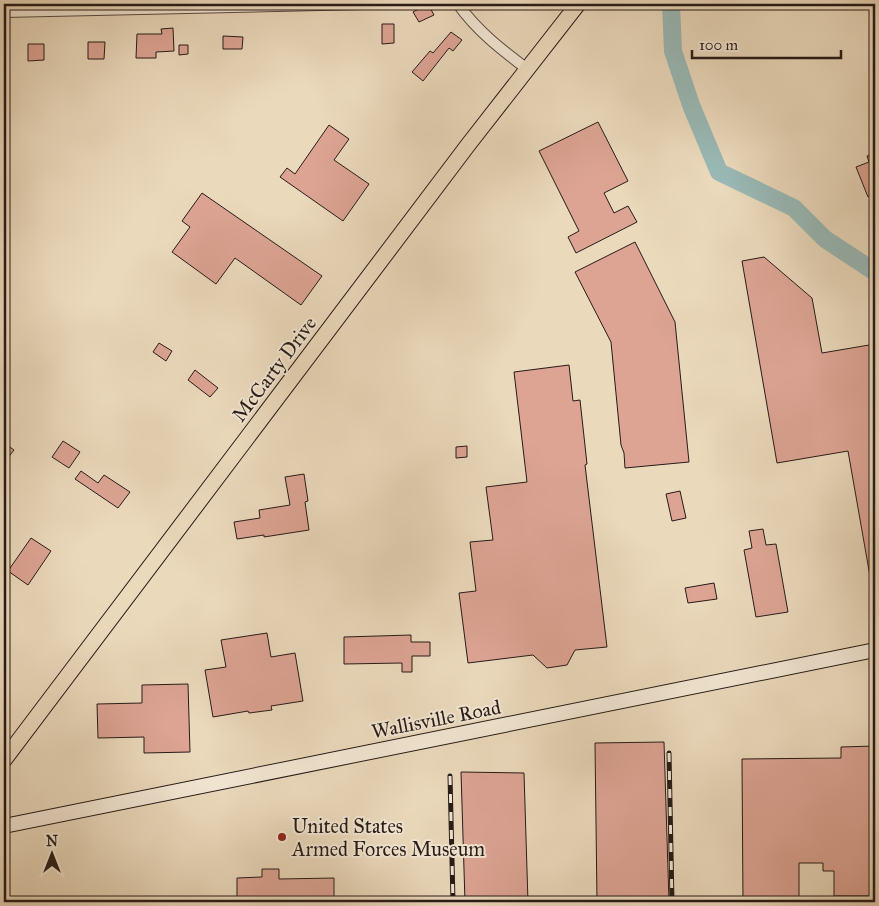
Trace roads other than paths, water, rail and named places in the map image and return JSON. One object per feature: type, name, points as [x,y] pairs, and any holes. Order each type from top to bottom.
[{"type":"main road","name":"McCarty Drive","points":[[4,760],[468,145],[578,4]]},
{"type":"main road","name":"Wallisville Road","points":[[4,826],[875,650]]},
{"type":"street","points":[[4,12],[364,4]]},
{"type":"street","points":[[458,4],[493,43],[527,69]]},
{"type":"waterway","points":[[671,4],[673,51],[691,105],[719,172],[794,208],[825,239],[875,272]]},
{"type":"railway","points":[[669,753],[672,902]]},
{"type":"railway","points":[[450,776],[453,902]]},
{"type":"place","name":"United States Armed Forces Museum","points":[[282,837]]}]
